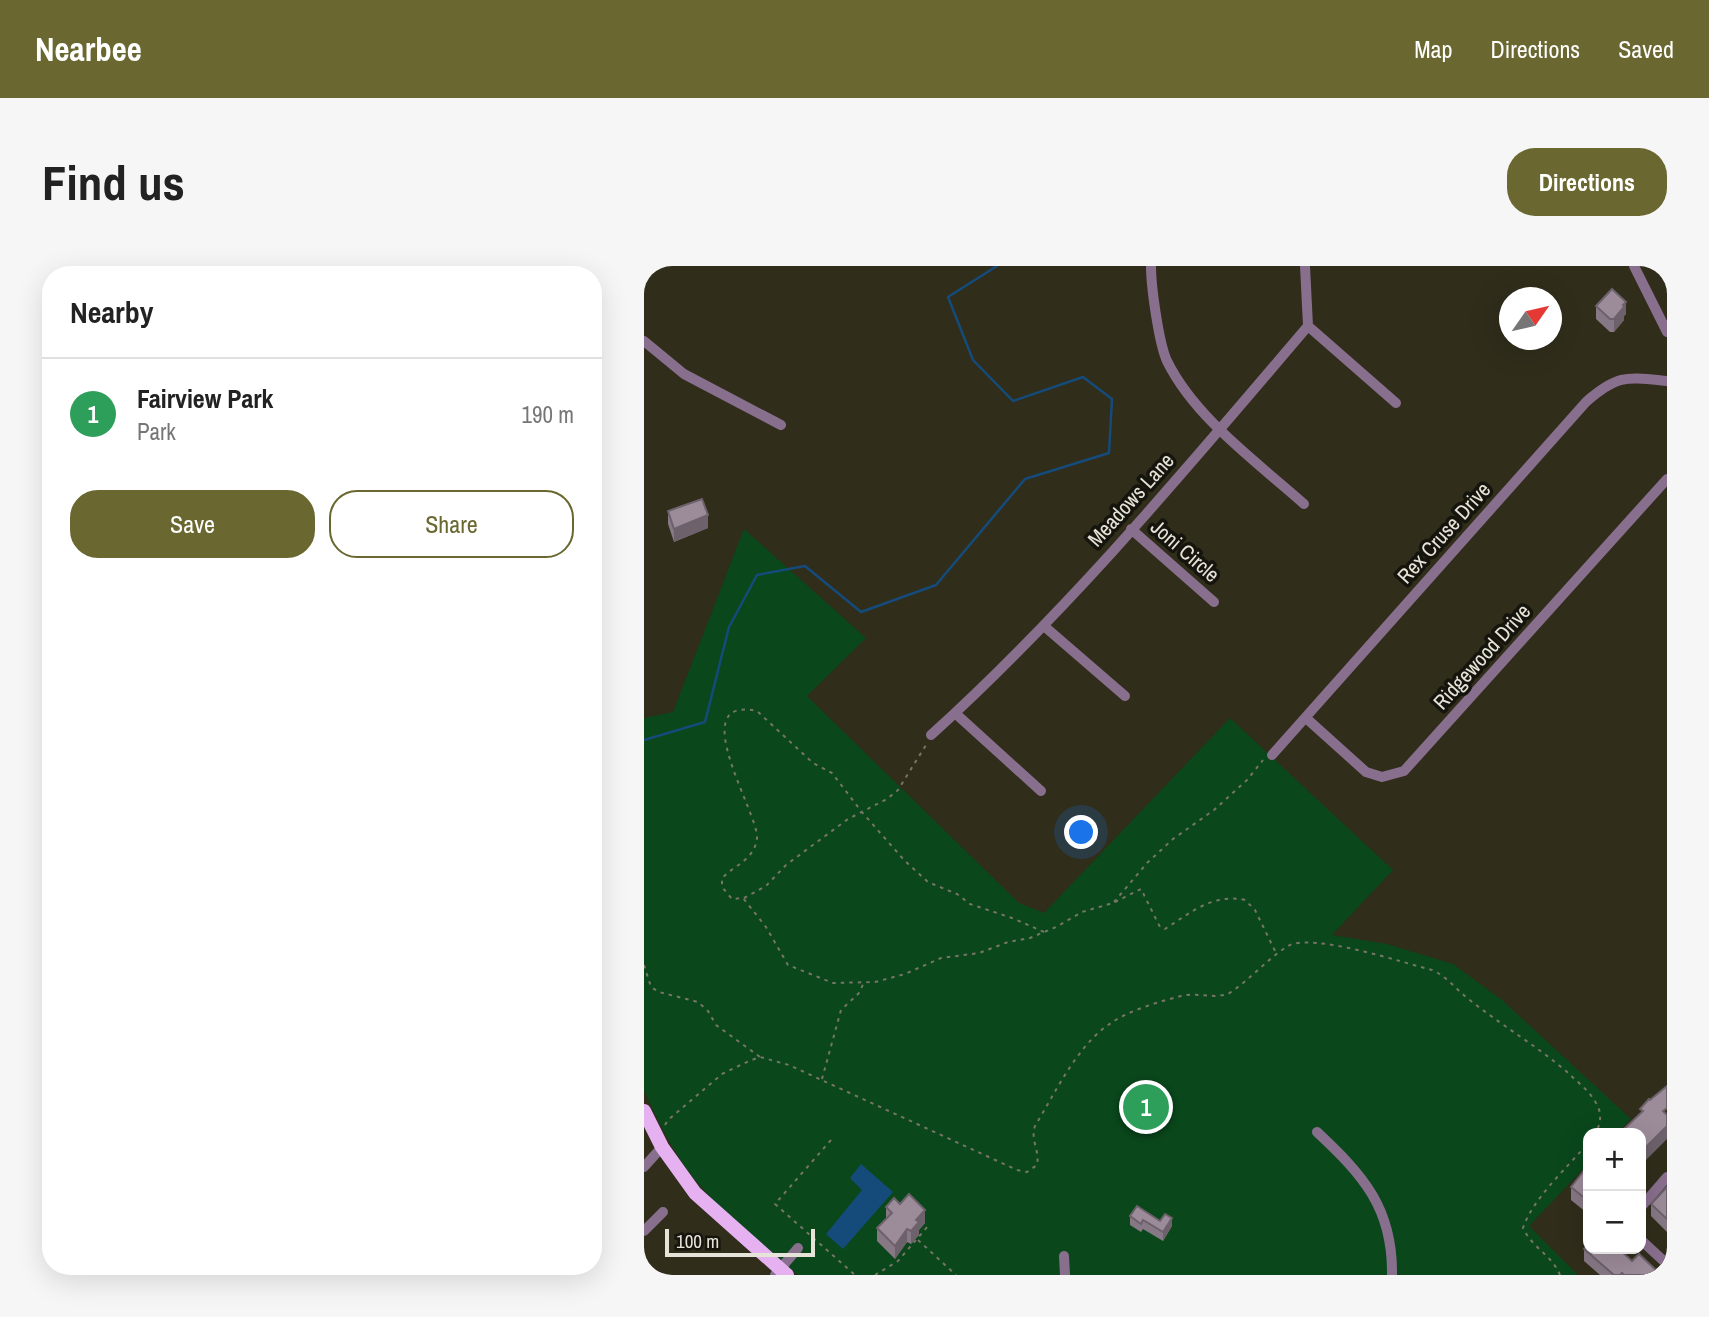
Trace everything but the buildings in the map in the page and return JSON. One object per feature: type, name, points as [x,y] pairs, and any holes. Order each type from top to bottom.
[{"type":"main road","points":[[644,1111],[678,1171],[704,1201],[781,1273]]},
{"type":"street","points":[[1151,266],[1151,284],[1166,359],[1189,398],[1304,505]]},
{"type":"street","points":[[1305,266],[1308,326],[1396,403]]},
{"type":"street","points":[[1634,266],[1667,332]]},
{"type":"street","name":"Meadows Lane","points":[[931,735],[1044,625],[1220,429],[1308,326]]},
{"type":"street","points":[[644,341],[684,374],[781,425]]},
{"type":"street","name":"Rex Cruse Drive","points":[[1272,755],[1586,402],[1606,385],[1618,380],[1634,378],[1667,381]]},
{"type":"street","name":"Ridgewood Drive","points":[[1306,718],[1366,772],[1382,777],[1404,771],[1667,478]]},
{"type":"street","name":"Joni Circle","points":[[1131,529],[1214,602]]},
{"type":"street","points":[[1044,625],[1125,696]]},
{"type":"street","points":[[956,713],[1041,791]]},
{"type":"street","points":[[1317,1132],[1359,1173],[1381,1208],[1387,1226],[1392,1275]]},
{"type":"street","points":[[644,1167],[663,1147]]},
{"type":"street","points":[[1646,1201],[1667,1177]]},
{"type":"street","points":[[644,1231],[663,1212]]},
{"type":"street","points":[[1646,1245],[1667,1264]]},
{"type":"street","points":[[781,1273],[798,1248]]},
{"type":"street","points":[[1064,1256],[1065,1275]]},
{"type":"street","points":[[644,1270],[650,1275]]},
{"type":"path","points":[[931,735],[922,756],[898,790],[887,799],[861,811],[786,865],[766,886],[743,898],[732,899],[722,887],[722,878],[747,859],[757,837],[755,820],[729,764],[724,734],[725,721],[744,708],[757,710],[813,763],[832,773],[861,811],[904,860],[928,882],[957,894],[970,904],[1044,932]]},
{"type":"path","points":[[1113,903],[1147,863],[1172,839],[1213,810],[1272,755]]},
{"type":"path","points":[[743,898],[766,926],[788,965],[833,983],[885,979],[905,974],[941,958],[979,953],[1044,932],[1082,912],[1113,903],[1141,889],[1160,927],[1165,929],[1208,902],[1224,898],[1245,900],[1255,910],[1277,955]]},
{"type":"path","points":[[644,965],[651,987],[659,992],[698,1002],[716,1025],[760,1057],[822,1080],[1017,1170],[1027,1172],[1037,1165],[1039,1157],[1032,1133],[1035,1126],[1068,1073],[1100,1030],[1123,1016],[1191,994],[1218,997],[1228,994],[1289,945],[1310,941],[1331,944],[1442,974],[1466,997],[1530,1042],[1582,1086],[1595,1101],[1600,1112],[1598,1128]]},
{"type":"path","points":[[822,1080],[841,1010],[860,992],[864,982]]},
{"type":"path","points":[[665,1125],[668,1119],[722,1074],[760,1057]]},
{"type":"path","points":[[831,1140],[775,1205],[855,1275]]},
{"type":"path","points":[[1560,1275],[1556,1264],[1538,1251],[1523,1228],[1537,1203],[1583,1149]]},
{"type":"path","points":[[875,1275],[898,1261],[928,1226]]},
{"type":"path","points":[[916,1239],[956,1275]]},
{"type":"green space","points":[[744,529],[866,638],[807,696],[1019,903],[1044,913],[1230,718],[1393,870],[1332,935],[1387,944],[1453,964],[1502,1000],[1631,1119],[1622,1128],[1583,1128],[1583,1169],[1529,1226],[1578,1275],[798,1275],[703,1190],[666,1135],[644,1091],[644,718],[673,712]]},
{"type":"water","points":[[861,1164],[893,1192],[843,1249],[826,1234],[862,1190],[850,1178]]},
{"type":"waterway","points":[[644,740],[705,722],[729,627],[757,575],[805,566],[861,612],[936,585],[1025,479],[1109,453],[1112,399],[1083,377],[1013,401],[973,360],[948,297],[997,266]]},
{"type":"place","name":"Fairview Park","points":[[1146,1107]]}]
